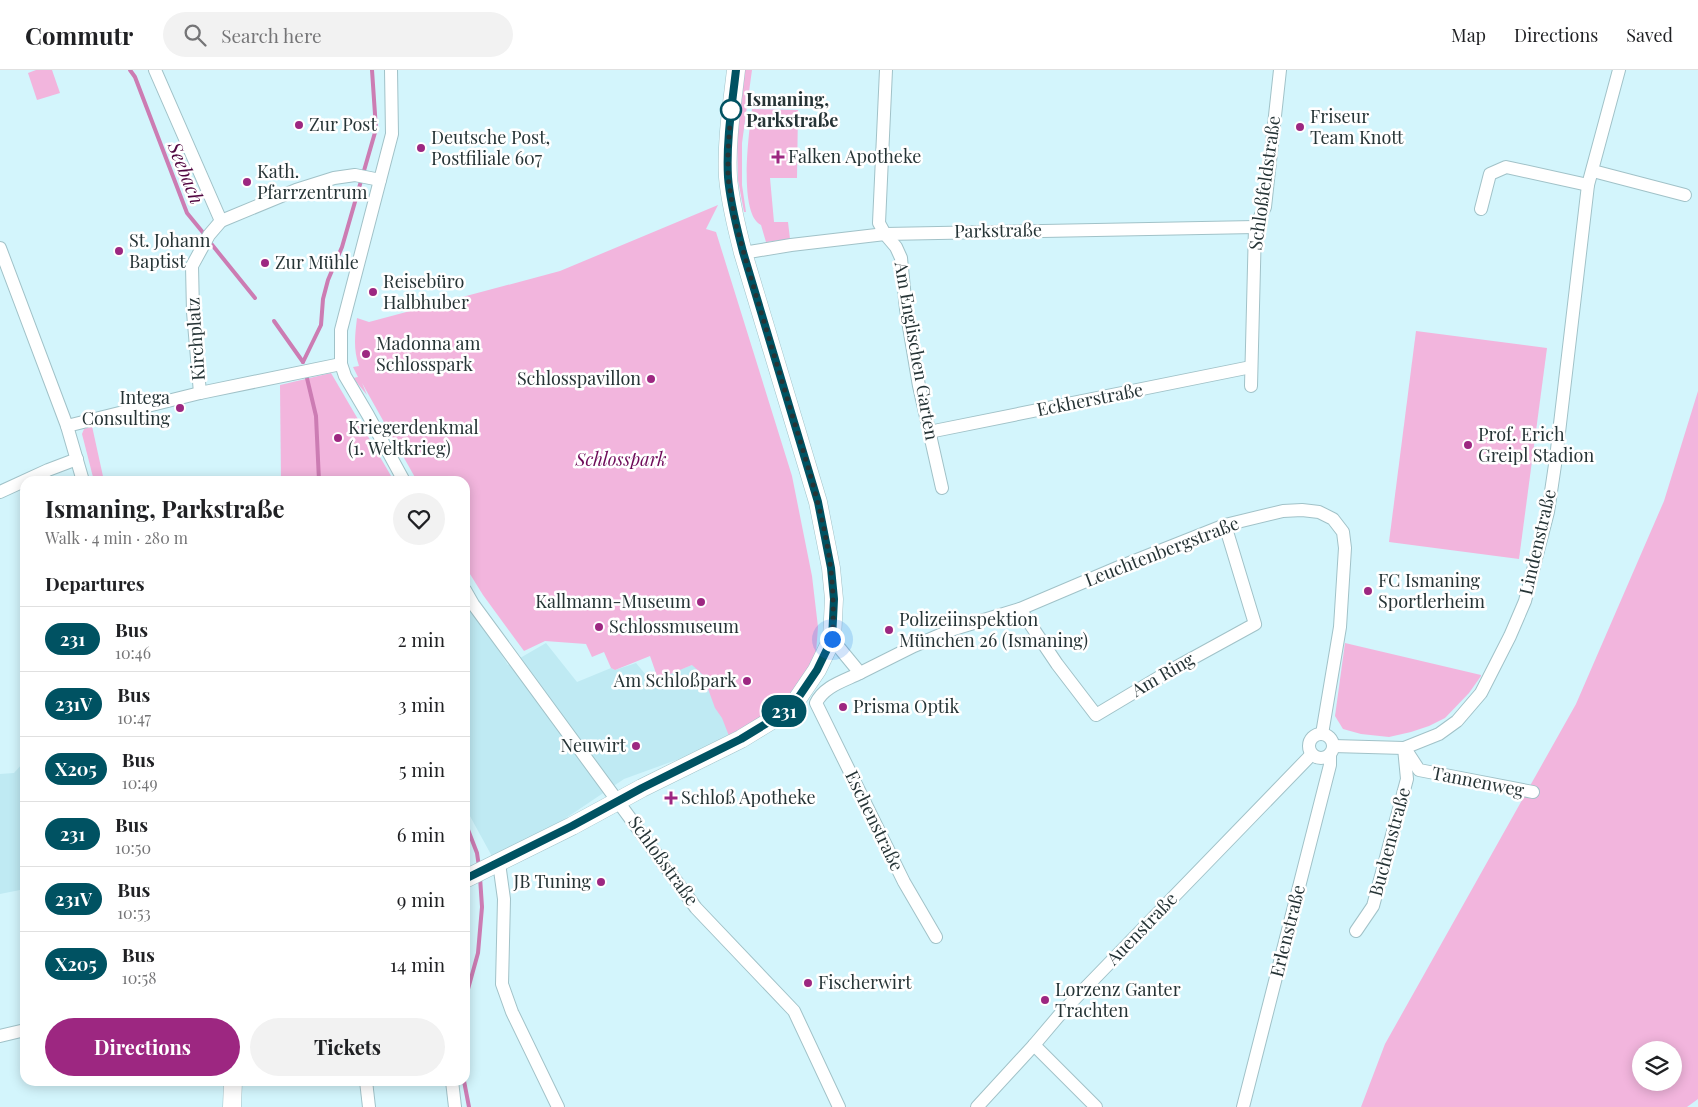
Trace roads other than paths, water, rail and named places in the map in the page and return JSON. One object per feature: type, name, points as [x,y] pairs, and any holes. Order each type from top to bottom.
[{"type":"main road","points":[[470,877],[741,739],[777,717],[796,701],[817,670],[832,639],[834,599],[831,568],[818,502],[735,221],[728,178],[728,151],[736,70]]},
{"type":"main road","points":[[232,1107],[233,1086]]},
{"type":"street","points":[[155,70],[221,221]]},
{"type":"street","points":[[391,70],[392,134],[370,178],[341,330],[341,364],[345,376],[401,476]]},
{"type":"street","name":"Am Englischen Garten","points":[[886,70],[879,223],[896,247],[901,258],[906,309],[917,377],[942,488]]},
{"type":"street","name":"Schloßfeldstraße","points":[[1251,386],[1255,226],[1265,207],[1280,70]]},
{"type":"street","name":"Lindenstraße","points":[[1332,750],[1404,748],[1439,734],[1457,721],[1481,693],[1502,655],[1525,601],[1548,512],[1552,487],[1588,185],[1618,70]]},
{"type":"street","points":[[1481,209],[1490,174],[1506,167],[1588,185]]},
{"type":"street","points":[[1593,171],[1685,195]]},
{"type":"street","name":"Kirchplatz","points":[[200,393],[193,312],[192,266],[206,239],[221,221],[296,190],[334,178],[370,178]]},
{"type":"street","name":"Parkstraße","points":[[743,252],[885,234],[1255,226]]},
{"type":"street","points":[[0,248],[66,426],[82,476]]},
{"type":"street","name":"Kirchplatz","points":[[66,426],[200,393],[341,364]]},
{"type":"street","name":"Eckherstraße","points":[[930,432],[1251,368]]},
{"type":"street","points":[[35,476],[77,459]]},
{"type":"street","points":[[0,492],[20,483]]},
{"type":"street","name":"Leuchtenbergstraße","points":[[860,673],[914,646],[954,629],[1020,609],[1225,525],[1283,511],[1302,510],[1318,512],[1333,519],[1343,532],[1345,564],[1340,627],[1322,734]]},
{"type":"street","name":"Am Ring","points":[[1020,609],[1057,664],[1096,715],[1173,669],[1255,624],[1225,525]]},
{"type":"street","name":"Schloßstraße","points":[[470,598],[696,908],[794,1011],[837,1106]]},
{"type":"street","points":[[796,701],[816,703],[819,697],[828,689],[860,673],[832,639]]},
{"type":"street","name":"Eschenstraße","points":[[816,703],[904,882],[936,937]]},
{"type":"street","points":[[1322,734],[1331,739],[1332,750],[1323,758],[1319,758],[1310,751],[1309,743],[1314,736],[1322,734]]},
{"type":"street","name":"Tannenweg","points":[[1404,748],[1419,770],[1533,792]]},
{"type":"street","name":"Buchenstraße","points":[[1356,931],[1373,906],[1407,779],[1404,748]]},
{"type":"street","name":"Erlenstraße","points":[[1243,1107],[1330,765],[1332,750]]},
{"type":"street","name":"Auenstraße","points":[[977,1107],[1062,1012],[1312,754]]},
{"type":"street","points":[[494,866],[504,900],[502,984],[512,1012],[558,1107]]},
{"type":"street","points":[[0,1036],[20,1031]]},
{"type":"street","points":[[1034,1045],[1096,1107]]},
{"type":"street","points":[[367,1086],[369,1107]]},
{"type":"street","points":[[453,1086],[455,1107]]},
{"type":"waterway","name":"Seebach","points":[[130,70],[135,77],[187,213],[205,235]]},
{"type":"waterway","points":[[303,362],[321,325],[323,299],[328,280],[342,247],[376,129],[372,70]]},
{"type":"waterway","name":"Seebach","points":[[209,241],[255,298]]},
{"type":"waterway","name":"Seebach","points":[[274,321],[303,362]]},
{"type":"waterway","name":"Seebach","points":[[306,374],[316,416],[319,476]]},
{"type":"waterway","name":"Seebach","points":[[470,835],[477,853],[479,867]]},
{"type":"waterway","name":"Seebach","points":[[470,982],[478,953],[482,907],[480,877]]},
{"type":"waterway","name":"Seebach","points":[[465,1086],[469,1107]]},
{"type":"place","name":"Ismaning, Parkstraße","points":[[731,110]]},
{"type":"place","name":"Zur Post","points":[[299,125]]},
{"type":"place","name":"Friseur Team Knott","points":[[1300,127]]},
{"type":"place","name":"Deutsche Post, Postfiliale 607","points":[[421,148]]},
{"type":"place","name":"Falken Apotheke","points":[[778,157]]},
{"type":"place","name":"Kath. Pfarrzentrum","points":[[247,182]]},
{"type":"place","name":"St. Johann Baptist","points":[[119,251]]},
{"type":"place","name":"Zur Mühle","points":[[265,263]]},
{"type":"place","name":"Reisebüro Halbhuber","points":[[373,292]]},
{"type":"place","name":"Madonna am Schlosspark","points":[[366,354]]},
{"type":"place","name":"Schlosspavillon","points":[[651,379]]},
{"type":"place","name":"Intega Consulting","points":[[180,408]]},
{"type":"place","name":"Kriegerdenkmal (1. Weltkrieg)","points":[[338,438]]},
{"type":"place","name":"Prof. Erich Greipl Stadion","points":[[1468,445]]},
{"type":"place","name":"FC Ismaning Sportlerheim","points":[[1368,591]]},
{"type":"place","name":"Kallmann-Museum","points":[[701,602]]},
{"type":"place","name":"Schlossmuseum","points":[[599,627]]},
{"type":"place","name":"Polizeiinspektion München 26 (Ismaning)","points":[[889,630]]},
{"type":"place","name":"Am Schloßpark","points":[[747,681]]},
{"type":"place","name":"Prisma Optik","points":[[843,707]]},
{"type":"place","name":"Neuwirt","points":[[636,746]]},
{"type":"place","name":"Schloß Apotheke","points":[[671,798]]},
{"type":"place","name":"JB Tuning","points":[[601,882]]},
{"type":"place","name":"Fischerwirt","points":[[808,983]]},
{"type":"place","name":"Lorzenz Ganter Trachten","points":[[1045,1000]]},
{"type":"park label","name":"Schlosspark","points":[[621,460]]}]
